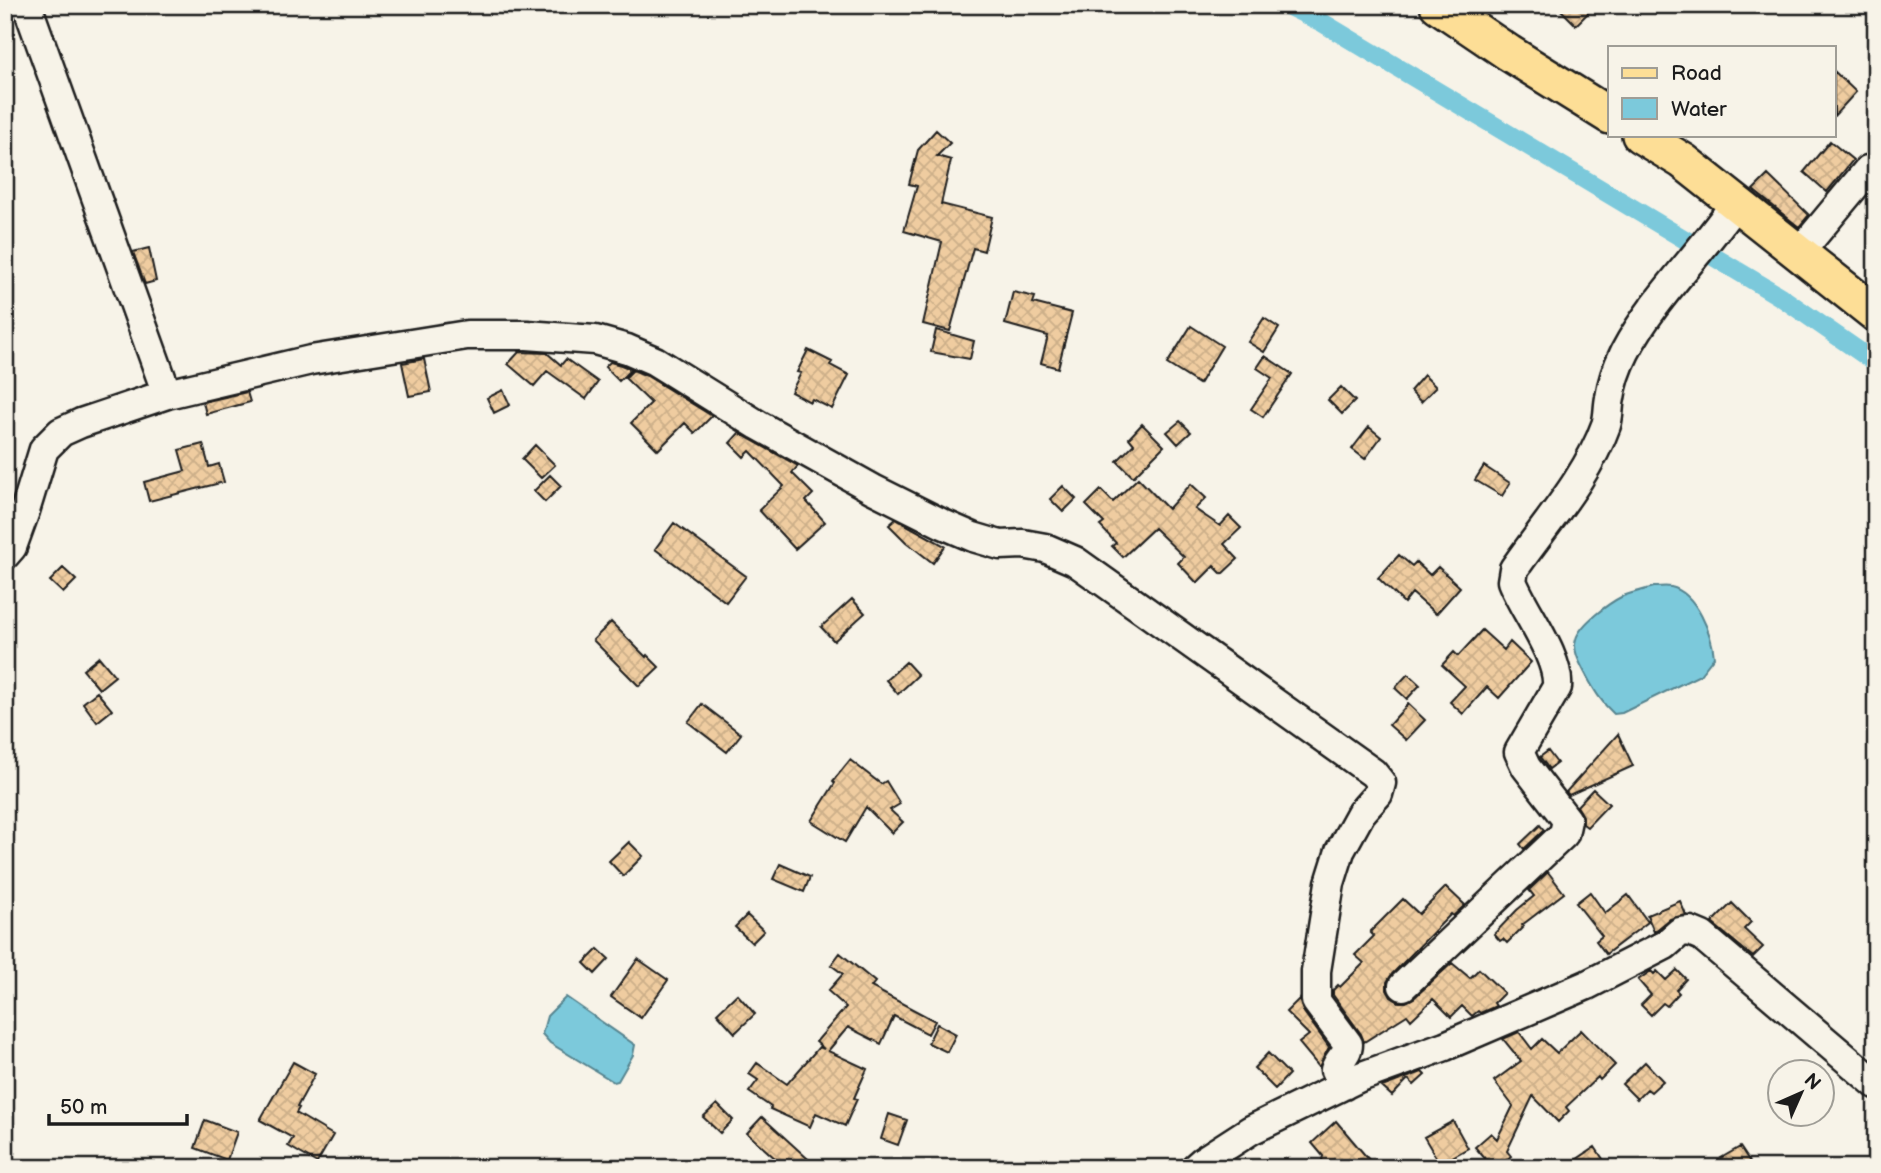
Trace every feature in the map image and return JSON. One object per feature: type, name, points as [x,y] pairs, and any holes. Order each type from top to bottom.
[{"type":"main road","points":[[1441,6],[1509,53],[1608,115]]},
{"type":"main road","points":[[1642,136],[1683,161],[1876,314]]},
{"type":"street","points":[[27,5],[167,394]]},
{"type":"street","points":[[1799,253],[1867,170]]},
{"type":"street","points":[[1403,986],[1564,834],[1567,820],[1526,767],[1519,752],[1557,687],[1557,681],[1554,663],[1511,581],[1514,569],[1590,460],[1607,422],[1610,397],[1625,351],[1673,281],[1736,202]]},
{"type":"street","points":[[5,555],[12,547],[44,449],[61,432],[167,394],[311,360],[467,335],[527,335],[595,340],[627,349],[655,361],[758,425],[873,489],[963,533],[1000,545],[1023,544],[1045,548],[1075,561],[1361,764],[1381,783],[1378,794],[1361,813],[1340,851],[1331,883],[1317,971],[1316,1001],[1348,1044],[1348,1051],[1337,1063],[1335,1070],[1344,1085]]},
{"type":"street","points":[[1195,1168],[1251,1130],[1391,1064],[1446,1045],[1587,985],[1665,945],[1680,932],[1690,931],[1702,936],[1876,1084]]},
{"type":"water","points":[[1654,587],[1671,587],[1680,591],[1696,606],[1710,638],[1714,657],[1700,675],[1622,713],[1614,714],[1598,696],[1582,667],[1576,653],[1576,639],[1589,621],[1610,604],[1623,596]]},
{"type":"water","points":[[566,997],[635,1045],[633,1055],[618,1081],[614,1082],[550,1043],[542,1034],[547,1016]]},
{"type":"building","points":[[1556,5],[1596,5],[1576,25]]},
{"type":"building","points":[[1836,73],[1856,92],[1836,114]]},
{"type":"building","points":[[936,130],[950,143],[937,156],[951,160],[941,204],[992,217],[984,251],[973,248],[950,331],[923,324],[942,242],[904,231],[917,186],[909,184],[918,150]]},
{"type":"building","points":[[1830,141],[1853,160],[1827,192],[1804,172]]},
{"type":"building","points":[[1768,175],[1809,215],[1799,227],[1753,190]]},
{"type":"building","points":[[149,248],[156,281],[145,284],[133,252]]},
{"type":"building","points":[[1013,292],[1035,297],[1033,303],[1072,313],[1058,368],[1041,363],[1048,336],[1005,324]]},
{"type":"building","points":[[1264,318],[1279,328],[1264,352],[1248,342]]},
{"type":"building","points":[[1191,326],[1222,346],[1199,384],[1167,364]]},
{"type":"building","points":[[936,330],[974,341],[970,359],[931,352]]},
{"type":"building","points":[[808,350],[832,362],[830,365],[849,375],[832,409],[791,392],[801,373],[797,372]]},
{"type":"building","points":[[519,352],[547,353],[561,365],[566,359],[598,382],[586,399],[547,371],[534,386],[508,364]]},
{"type":"building","points":[[1265,356],[1292,374],[1263,417],[1251,409],[1272,378],[1257,368]]},
{"type":"building","points":[[424,359],[431,392],[409,396],[402,363]]},
{"type":"building","points":[[610,362],[631,369],[619,381],[605,367]]},
{"type":"building","points":[[633,370],[712,416],[695,433],[685,423],[658,450],[631,423],[651,403],[625,378]]},
{"type":"building","points":[[1424,375],[1436,387],[1421,402],[1410,391]]},
{"type":"building","points":[[1341,387],[1355,401],[1342,414],[1328,400]]},
{"type":"building","points":[[503,390],[510,405],[494,413],[487,398]]},
{"type":"building","points":[[247,392],[250,402],[206,414],[203,402]]},
{"type":"building","points":[[1180,421],[1191,432],[1178,444],[1167,432]]},
{"type":"building","points":[[1142,424],[1164,446],[1133,477],[1117,461],[1134,444],[1129,438]]},
{"type":"building","points":[[1369,427],[1381,437],[1365,459],[1352,449]]},
{"type":"building","points":[[739,433],[798,466],[792,473],[813,494],[806,501],[825,522],[795,549],[759,510],[784,486],[750,451],[744,457],[730,443]]},
{"type":"building","points":[[203,444],[209,467],[219,464],[224,482],[149,501],[144,482],[185,471],[179,450]]},
{"type":"building","points":[[535,445],[555,465],[541,478],[522,459]]},
{"type":"building","points":[[1484,466],[1510,483],[1502,496],[1475,480]]},
{"type":"building","points":[[550,475],[561,486],[545,502],[534,491]]},
{"type":"building","points":[[1138,478],[1168,509],[1191,484],[1206,498],[1195,509],[1220,526],[1229,516],[1241,528],[1224,544],[1238,559],[1222,574],[1214,566],[1197,583],[1178,563],[1184,557],[1154,528],[1123,557],[1112,546],[1116,543],[1100,526],[1104,523],[1086,505],[1101,490],[1113,502]]},
{"type":"building","points":[[1063,486],[1076,499],[1063,512],[1050,499]]},
{"type":"building","points":[[896,519],[945,546],[933,563],[889,525]]},
{"type":"building","points":[[674,523],[746,576],[726,602],[655,549]]},
{"type":"building","points":[[1399,555],[1412,566],[1416,562],[1430,575],[1438,567],[1460,587],[1436,614],[1412,593],[1404,603],[1378,578]]},
{"type":"building","points":[[63,568],[76,580],[63,593],[50,581]]},
{"type":"building","points":[[852,599],[865,613],[834,641],[821,627]]},
{"type":"building","points":[[611,622],[659,667],[639,686],[593,640]]},
{"type":"building","points":[[1482,630],[1504,650],[1510,642],[1531,662],[1499,698],[1487,687],[1463,714],[1450,702],[1465,686],[1442,665],[1454,652],[1458,656]]},
{"type":"building","points":[[99,657],[115,676],[99,689],[83,670]]},
{"type":"building","points":[[906,662],[918,675],[898,694],[886,680]]},
{"type":"building","points":[[1408,674],[1420,685],[1407,699],[1395,688]]},
{"type":"building","points":[[97,692],[112,710],[97,722],[83,703]]},
{"type":"building","points":[[702,704],[741,734],[727,752],[688,722]]},
{"type":"building","points":[[1408,704],[1425,720],[1406,740],[1389,725]]},
{"type":"building","points":[[1618,734],[1633,766],[1569,795],[1566,792]]},
{"type":"building","points":[[1548,751],[1557,763],[1549,769],[1540,757]]},
{"type":"building","points":[[850,760],[881,784],[886,781],[900,804],[890,810],[903,822],[892,833],[866,807],[845,842],[811,821],[835,783],[833,781]]},
{"type":"building","points":[[1593,789],[1609,804],[1587,827],[1583,824],[1583,816],[1577,806]]},
{"type":"building","points":[[1540,825],[1544,830],[1524,849],[1520,844]]},
{"type":"building","points":[[629,842],[643,856],[623,876],[609,861]]},
{"type":"building","points":[[780,864],[810,877],[804,892],[773,879]]},
{"type":"building","points":[[1548,872],[1564,893],[1522,925],[1507,943],[1503,939],[1500,941],[1494,934],[1534,896],[1529,890]]},
{"type":"building","points":[[1446,887],[1465,905],[1453,916],[1451,914],[1392,974],[1387,982],[1387,990],[1391,997],[1399,1002],[1406,1002],[1414,998],[1452,963],[1470,978],[1479,969],[1504,993],[1494,1003],[1496,1006],[1480,1013],[1478,1011],[1472,1016],[1462,1006],[1451,1017],[1433,999],[1411,1020],[1407,1015],[1364,1042],[1333,995],[1333,990],[1338,985],[1340,987],[1364,963],[1355,955],[1374,936],[1370,932],[1403,899],[1419,914]]},
{"type":"building","points":[[1590,892],[1605,913],[1628,895],[1648,922],[1606,954],[1596,941],[1602,936],[1576,903]]},
{"type":"building","points":[[1680,901],[1686,915],[1670,919],[1654,932],[1647,915]]},
{"type":"building","points":[[1732,903],[1751,922],[1744,929],[1763,947],[1753,957],[1712,923]]},
{"type":"building","points":[[747,915],[764,931],[752,943],[735,927]]},
{"type":"building","points":[[598,949],[609,959],[595,974],[584,963]]},
{"type":"building","points":[[840,953],[875,982],[871,987],[935,1021],[928,1034],[894,1016],[881,1044],[848,1027],[828,1051],[867,1069],[854,1098],[857,1099],[845,1126],[816,1113],[810,1127],[770,1109],[771,1107],[749,1092],[758,1080],[749,1074],[757,1063],[787,1084],[819,1047],[824,1049],[816,1042],[846,1007],[828,991],[843,974],[831,965]]},
{"type":"building","points":[[638,959],[668,980],[641,1018],[611,997]]},
{"type":"building","points":[[1677,970],[1686,979],[1676,990],[1679,993],[1667,1006],[1663,1003],[1651,1015],[1641,1005],[1651,995],[1638,980],[1651,971],[1654,974],[1657,971],[1666,980]]},
{"type":"building","points":[[737,994],[755,1014],[735,1033],[717,1013]]},
{"type":"building","points":[[1299,999],[1303,1011],[1329,1047],[1319,1067],[1299,1043],[1309,1035],[1286,1012]]},
{"type":"building","points":[[937,1024],[956,1034],[947,1052],[928,1043]]},
{"type":"building","points":[[1581,1030],[1615,1065],[1566,1107],[1569,1111],[1558,1122],[1533,1096],[1507,1151],[1511,1156],[1497,1168],[1493,1168],[1475,1147],[1491,1133],[1497,1139],[1513,1106],[1494,1081],[1521,1061],[1503,1039],[1519,1032],[1532,1049],[1542,1039],[1557,1053]]},
{"type":"building","points":[[1268,1053],[1289,1074],[1275,1089],[1254,1068]]},
{"type":"building","points":[[293,1062],[315,1074],[296,1113],[333,1135],[317,1163],[288,1146],[293,1138],[260,1120]]},
{"type":"building","points":[[1645,1062],[1663,1081],[1651,1092],[1647,1089],[1637,1099],[1622,1084]]},
{"type":"building","points":[[1422,1072],[1425,1075],[1414,1085],[1408,1079],[1392,1096],[1382,1087]]},
{"type":"building","points":[[717,1104],[733,1120],[720,1133],[703,1117]]},
{"type":"building","points":[[889,1114],[907,1120],[898,1145],[881,1139]]},
{"type":"building","points":[[762,1117],[818,1168],[786,1168],[747,1133]]},
{"type":"building","points":[[205,1120],[237,1132],[227,1160],[195,1148]]},
{"type":"building","points":[[1336,1121],[1376,1168],[1320,1168],[1323,1156],[1312,1143]]},
{"type":"building","points":[[1453,1121],[1468,1148],[1440,1164],[1424,1137]]},
{"type":"building","points":[[1595,1147],[1609,1168],[1564,1168]]},
{"type":"building","points":[[1740,1147],[1750,1162],[1741,1168],[1727,1168],[1721,1158]]},
{"type":"waterway","points":[[1286,5],[1323,23],[1781,297],[1876,363]]}]
